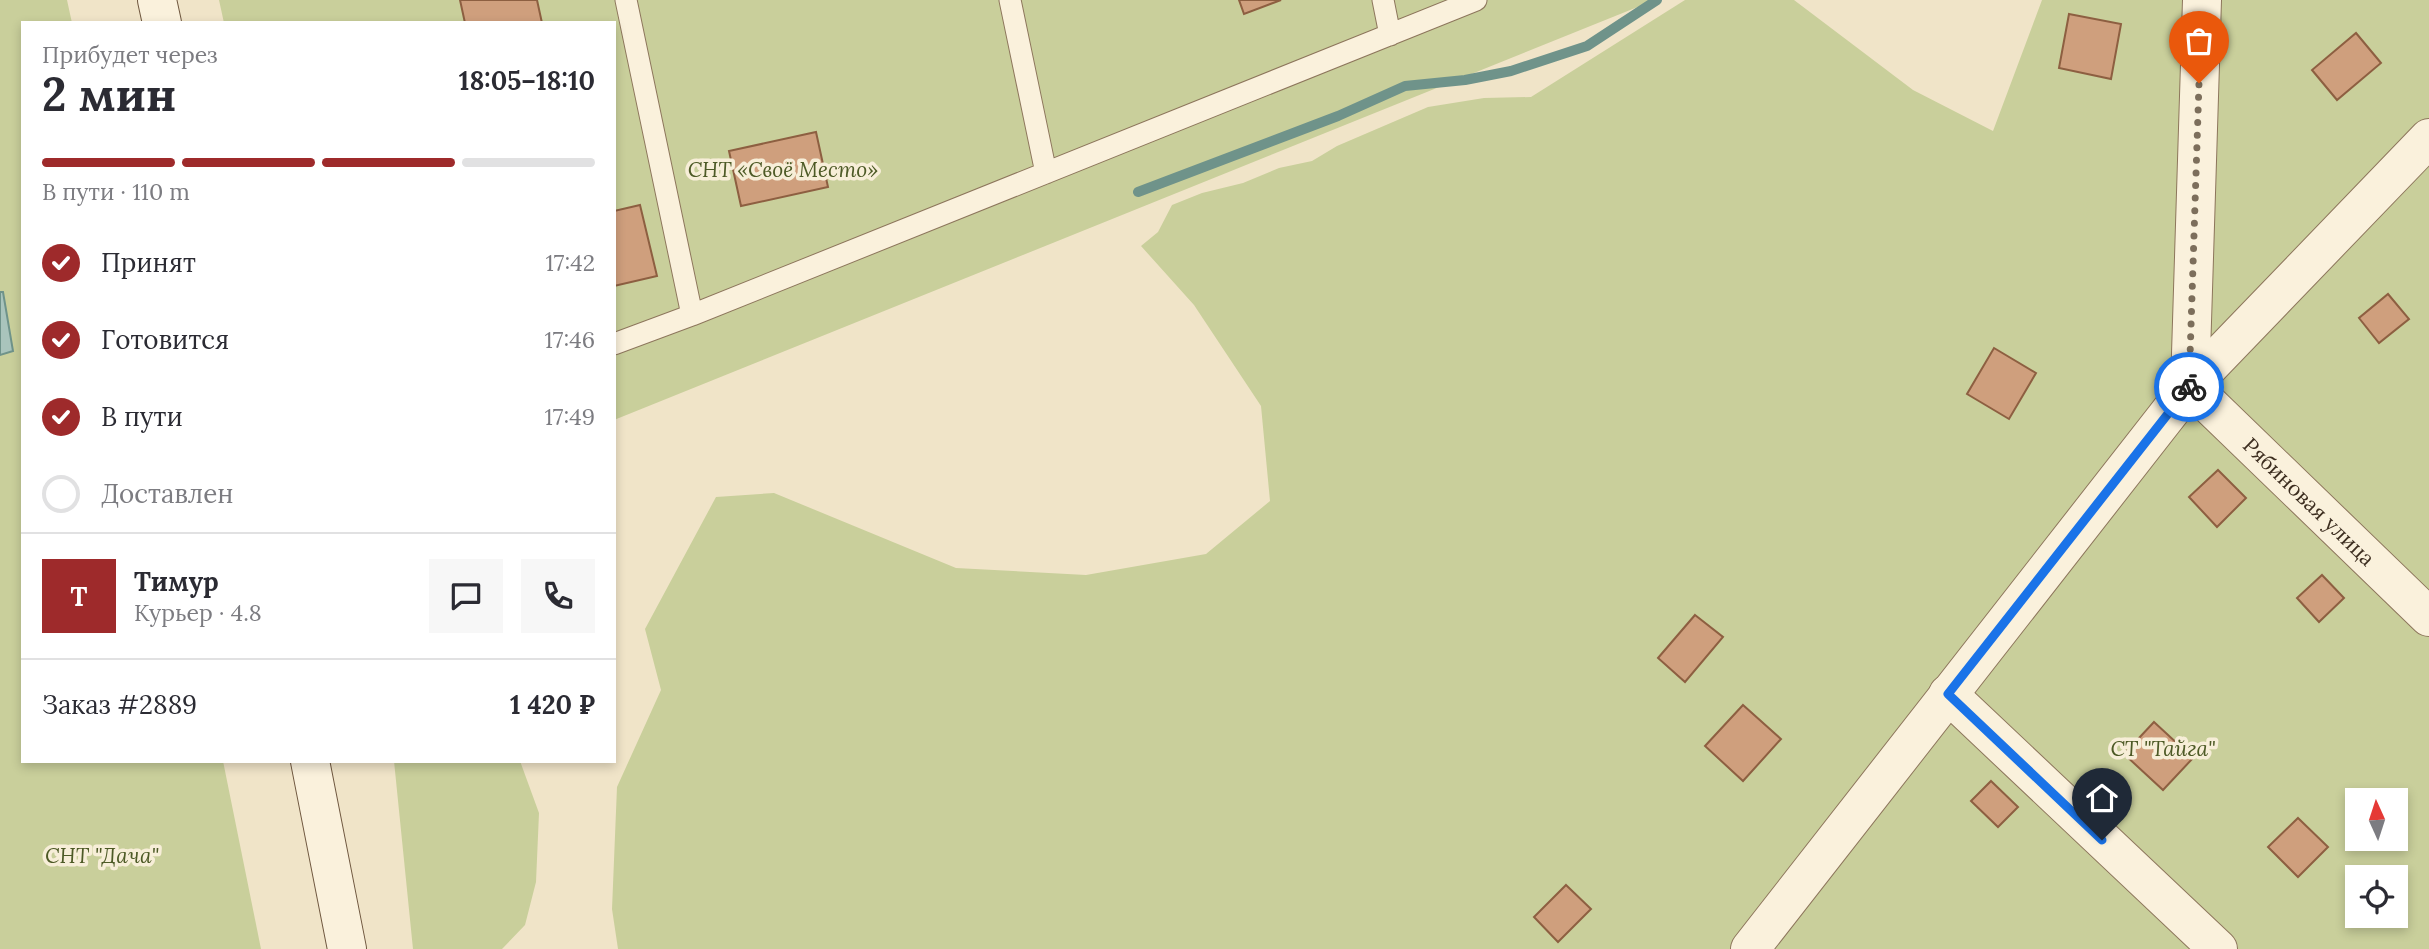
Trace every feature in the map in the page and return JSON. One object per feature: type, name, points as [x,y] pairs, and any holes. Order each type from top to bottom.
[{"type":"street","points":[[157,0],[162,21]]},
{"type":"street","points":[[2190,386],[2202,0]]},
{"type":"street","points":[[1750,949],[2190,386],[2429,138]]},
{"type":"street","name":"Рябиновая улица","points":[[2190,386],[2429,617]]},
{"type":"street","points":[[1948,694],[2218,949]]},
{"type":"street","points":[[310,763],[347,949]]},
{"type":"lane","points":[[626,0],[692,315]]},
{"type":"lane","points":[[1010,0],[1046,173]]},
{"type":"lane","points":[[1382,0],[1390,35]]},
{"type":"lane","points":[[616,343],[1476,0]]},
{"type":"green space","name":"СНТ \"Дача\"","points":[[0,0],[67,0],[72,21],[21,21],[21,763],[223,763],[261,949],[0,949]]},
{"type":"green space","name":"СНТ «Своё Место»","points":[[219,0],[1655,0],[616,419],[616,21],[224,21]]},
{"type":"green space","name":"СТ \"Тайга\"","points":[[1685,0],[1794,0],[1913,90],[1993,131],[2042,0],[2429,0],[2429,949],[618,949],[612,909],[617,787],[661,690],[645,629],[716,497],[774,493],[956,568],[1086,575],[1206,554],[1270,501],[1261,406],[1194,305],[1141,246],[1158,232],[1172,205],[1202,193],[1243,183],[1279,168],[1312,161],[1337,146],[1428,107],[1484,98],[1531,97]]},
{"type":"green space","points":[[394,763],[521,763],[539,813],[536,882],[525,925],[502,949],[413,949]]},
{"type":"water","points":[[0,292],[3,292],[13,351],[0,355]]},
{"type":"building","points":[[460,0],[537,0],[542,21],[465,21]]},
{"type":"building","points":[[1239,0],[1281,0],[1244,14]]},
{"type":"building","points":[[2069,14],[2121,24],[2111,79],[2059,68]]},
{"type":"building","points":[[2356,33],[2381,63],[2337,100],[2312,70]]},
{"type":"building","points":[[816,132],[828,187],[741,206],[729,151]]},
{"type":"building","points":[[640,205],[657,276],[616,286],[616,211]]},
{"type":"building","points":[[2388,294],[2409,319],[2379,343],[2359,318]]},
{"type":"building","points":[[1994,348],[2036,373],[2009,419],[1967,394]]},
{"type":"building","points":[[2218,470],[2246,498],[2217,527],[2189,497]]},
{"type":"building","points":[[2322,575],[2344,598],[2319,622],[2297,598]]},
{"type":"building","points":[[1695,615],[1723,637],[1685,682],[1658,658]]},
{"type":"building","points":[[1743,705],[1781,739],[1743,781],[1705,746]]},
{"type":"building","points":[[2154,722],[2193,758],[2163,790],[2124,754]]},
{"type":"building","points":[[1991,781],[2018,807],[1998,827],[1971,801]]},
{"type":"building","points":[[2298,818],[2328,847],[2298,877],[2268,847]]},
{"type":"building","points":[[1566,885],[1591,909],[1558,942],[1534,917]]},
{"type":"waterway","points":[[1138,192],[1338,116],[1405,86],[1465,80],[1511,71],[1587,46],[1657,0]]},
{"type":"way so far","points":[[2189,387],[2199,83]]},
{"type":"route","points":[[2102,840],[1948,694],[2189,387]]}]
